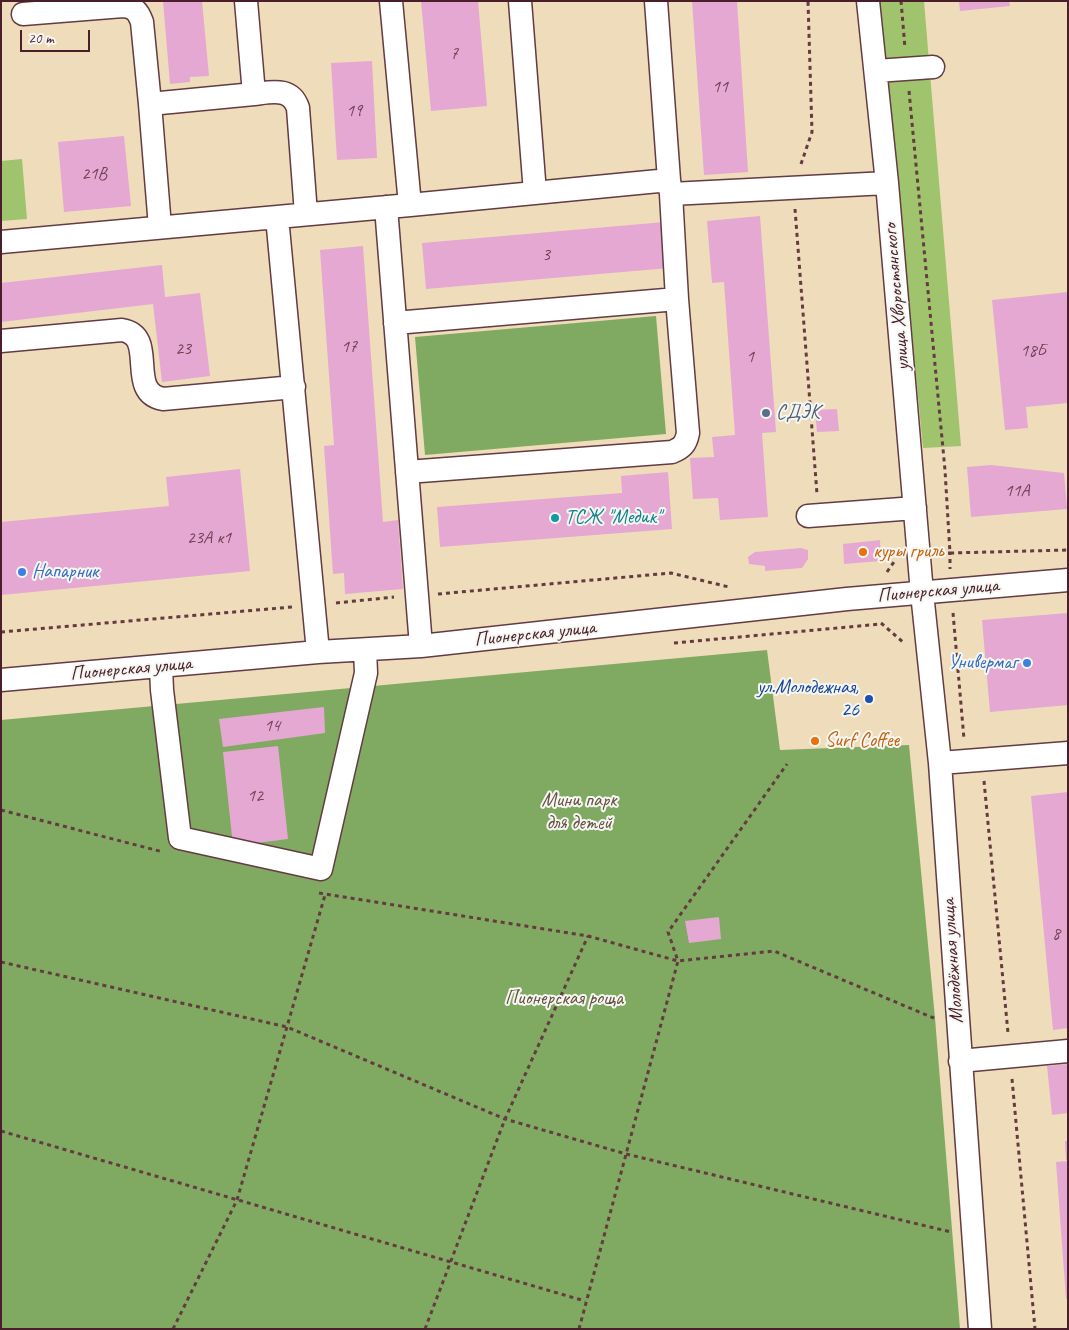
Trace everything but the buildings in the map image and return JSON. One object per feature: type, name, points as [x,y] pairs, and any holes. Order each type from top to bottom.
[{"type":"street","points":[[246,1],[254,94]]},
{"type":"street","points":[[391,1],[410,205]]},
{"type":"street","points":[[520,1],[535,193]]},
{"type":"street","points":[[407,472],[672,452],[680,449],[686,442],[688,433],[656,1]]},
{"type":"street","name":"улица Хворостянского","points":[[868,1],[887,183],[922,593]]},
{"type":"street","points":[[23,14],[123,6],[132,7],[139,13],[142,22],[160,227]]},
{"type":"street","points":[[876,71],[933,67]]},
{"type":"street","points":[[150,104],[279,92],[288,93],[295,99],[298,108],[306,214]]},
{"type":"street","points":[[1,242],[535,193],[670,187],[793,188],[887,183]]},
{"type":"street","points":[[386,207],[421,646]]},
{"type":"street","points":[[277,217],[318,652]]},
{"type":"street","points":[[395,323],[677,299]]},
{"type":"street","points":[[1,341],[122,330],[130,331],[137,337],[140,346],[144,384],[147,392],[154,398],[163,399],[294,387]]},
{"type":"street","points":[[813,515],[915,508]]},
{"type":"street","name":"Пионерская улица","points":[[1,680],[318,652],[421,646],[879,597],[1068,580]]},
{"type":"street","name":"Молодёжная улица","points":[[922,593],[940,763],[980,1329]]},
{"type":"street","points":[[161,667],[162,690],[180,838],[321,869],[366,673],[365,650]]},
{"type":"street","points":[[940,763],[1068,753]]},
{"type":"street","points":[[960,1061],[1068,1051]]},
{"type":"path","points":[[808,1],[812,132],[793,188],[813,515]]},
{"type":"path","points":[[901,1],[945,470],[951,590],[966,762]]},
{"type":"path","points":[[908,646],[881,624],[877,572],[887,572],[898,556],[1068,550]]},
{"type":"path","points":[[1,632],[671,573],[734,589]]},
{"type":"path","points":[[579,1329],[678,961],[668,932],[787,764]]},
{"type":"path","points":[[173,1329],[237,1200],[325,895],[588,936],[678,961],[774,951],[936,1018]]},
{"type":"path","points":[[425,1329],[505,1119],[588,936]]},
{"type":"path","points":[[1,962],[287,1028],[505,1119],[626,1154],[952,1232],[951,1223]]},
{"type":"path","points":[[935,1008],[936,1028]]},
{"type":"path","points":[[1,1131],[585,1301]]},
{"type":"green space","points":[[879,1],[924,1],[961,446],[923,448]]},
{"type":"green space","points":[[22,159],[27,219],[1,221],[1,161]]},
{"type":"green space","points":[[656,316],[666,434],[425,455],[415,337]]},
{"type":"green space","name":"Пионерская роща","points":[[767,650],[780,750],[909,745],[935,1018],[960,1329],[1,1329],[1,720]]},
{"type":"place","name":"СДЭК","points":[[766,413]]},
{"type":"place","name":"ТСЖ \"Медик\"","points":[[555,518]]},
{"type":"place","name":"куры гриль","points":[[863,552]]},
{"type":"place","name":"Напарник","points":[[22,572]]},
{"type":"place","name":"Универмаг","points":[[1027,663]]},
{"type":"place","name":"ул.Молодежная, 26","points":[[869,699]]},
{"type":"place","name":"Surf Coffee","points":[[815,741]]},
{"type":"park label","name":"Мини парк для детей","points":[[579,812]]}]
